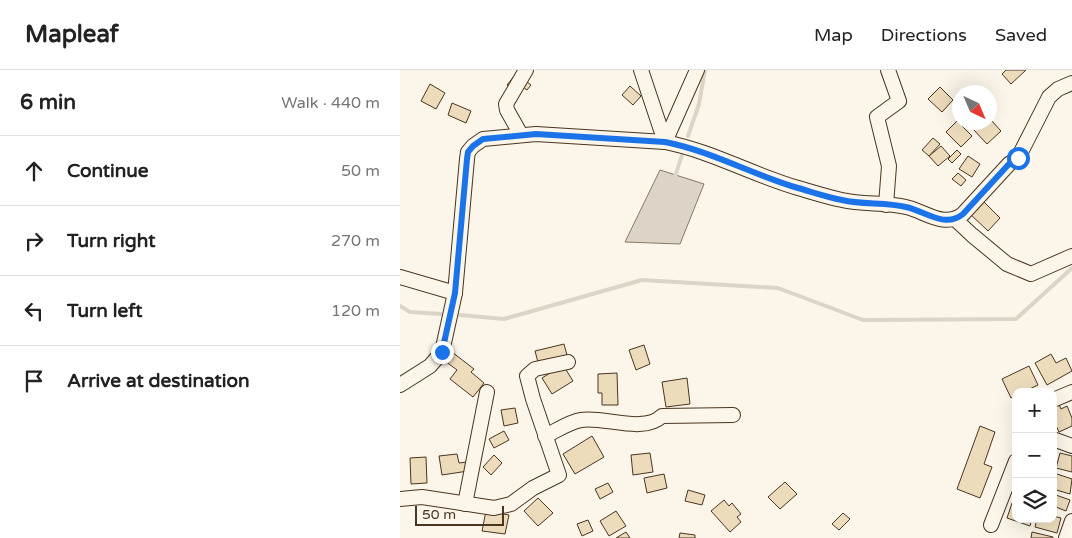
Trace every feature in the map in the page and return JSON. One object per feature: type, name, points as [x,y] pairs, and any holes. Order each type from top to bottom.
[{"type":"street","points":[[521,135],[507,110],[506,104],[526,70]]},
{"type":"street","points":[[642,70],[665,142]]},
{"type":"street","points":[[665,142],[697,70]]},
{"type":"street","points":[[886,205],[889,166],[877,117],[899,101],[888,70]]},
{"type":"street","points":[[400,385],[430,366],[442,352],[455,293],[468,152],[483,139],[536,134],[665,142],[686,146],[752,172],[843,201],[906,207],[948,221],[956,220],[1009,164],[1018,158],[1049,97],[1058,89],[1072,82]]},
{"type":"street","points":[[956,220],[972,236],[1007,264],[1031,274],[1072,256]]},
{"type":"street","points":[[400,277],[455,293]]},
{"type":"street","points":[[400,498],[422,497],[494,508],[511,504],[533,488],[559,476],[527,376],[535,369],[568,362]]},
{"type":"street","points":[[465,504],[487,392]]},
{"type":"street","points":[[1057,398],[1072,392]]},
{"type":"street","points":[[545,436],[580,420],[596,419],[628,425],[657,421],[662,416],[733,415]]},
{"type":"street","points":[[1057,440],[1072,446]]},
{"type":"street","points":[[991,525],[1012,471]]},
{"type":"street","points":[[1066,538],[1072,521]]},
{"type":"shaded area","points":[[660,170],[704,184],[680,244],[625,242]]},
{"type":"building","points":[[519,70],[522,78],[531,85],[527,90],[520,85],[515,91],[507,85]]},
{"type":"building","points":[[1006,70],[1026,70],[1011,84],[1002,74]]},
{"type":"building","points":[[430,84],[445,93],[436,109],[421,101]]},
{"type":"building","points":[[630,86],[641,96],[633,105],[622,95]]},
{"type":"building","points":[[940,87],[952,101],[942,112],[928,99]]},
{"type":"building","points":[[452,103],[471,111],[466,123],[448,115]]},
{"type":"building","points":[[952,126],[952,130],[966,130],[972,136],[961,147],[946,132]]},
{"type":"building","points":[[997,127],[1001,131],[987,144],[974,130],[997,130]]},
{"type":"building","points":[[933,138],[940,144],[929,156],[922,150]]},
{"type":"building","points":[[941,146],[950,156],[938,166],[929,156]]},
{"type":"building","points":[[957,150],[961,154],[952,163],[948,159]]},
{"type":"building","points":[[968,156],[980,164],[972,177],[959,169]]},
{"type":"building","points":[[958,173],[966,180],[961,186],[952,179]]},
{"type":"building","points":[[980,198],[1000,218],[988,231],[968,212]]},
{"type":"building","points":[[564,344],[568,359],[539,366],[535,351]]},
{"type":"building","points":[[644,345],[650,364],[636,370],[629,350]]},
{"type":"building","points":[[448,349],[474,369],[471,372],[484,383],[473,397],[450,379],[457,370],[441,358]]},
{"type":"building","points":[[1051,354],[1056,363],[1066,358],[1072,371],[1047,385],[1035,363]]},
{"type":"building","points":[[563,365],[573,381],[552,394],[542,378]]},
{"type":"building","points":[[1029,366],[1038,385],[1032,388],[1012,388],[1011,398],[1002,379]]},
{"type":"building","points":[[617,373],[618,405],[602,405],[602,393],[598,393],[598,374]]},
{"type":"building","points":[[687,378],[690,404],[666,407],[662,382]]},
{"type":"building","points":[[1059,404],[1061,409],[1067,406],[1072,418],[1072,426],[1059,432],[1057,428],[1057,405]]},
{"type":"building","points":[[515,408],[518,423],[504,426],[501,410]]},
{"type":"building","points":[[980,426],[995,432],[984,464],[992,467],[980,498],[957,489]]},
{"type":"building","points":[[504,431],[509,440],[494,448],[489,439]]},
{"type":"building","points":[[592,436],[604,457],[575,474],[563,454]]},
{"type":"building","points":[[650,453],[653,472],[633,475],[631,455]]},
{"type":"building","points":[[1060,453],[1072,456],[1072,472],[1057,468]]},
{"type":"building","points":[[457,454],[459,463],[467,462],[468,471],[442,475],[439,456]]},
{"type":"building","points":[[494,455],[502,463],[491,475],[483,467]]},
{"type":"building","points":[[426,457],[427,483],[411,484],[410,458]]},
{"type":"building","points":[[664,474],[667,488],[647,493],[644,478]]},
{"type":"building","points":[[1057,474],[1072,479],[1070,494],[1057,490]]},
{"type":"building","points":[[785,482],[797,494],[780,509],[768,497]]},
{"type":"building","points":[[608,483],[613,492],[600,499],[595,489]]},
{"type":"building","points":[[688,490],[705,495],[702,505],[685,501]]},
{"type":"building","points":[[1057,495],[1070,500],[1066,511],[1057,507]]},
{"type":"building","points":[[538,498],[553,513],[538,526],[524,511]]},
{"type":"building","points":[[724,500],[729,506],[732,503],[741,514],[737,517],[741,522],[730,532],[711,511]]},
{"type":"building","points":[[1012,503],[1012,520],[1007,518]]},
{"type":"building","points":[[486,511],[509,515],[505,534],[482,531]]},
{"type":"building","points":[[616,511],[626,526],[609,536],[600,521]]},
{"type":"building","points":[[843,513],[850,519],[839,530],[832,524]]},
{"type":"building","points":[[1057,517],[1061,518],[1057,533],[1035,527],[1036,523],[1057,523]]},
{"type":"building","points":[[588,520],[593,531],[582,536],[577,524]]},
{"type":"building","points":[[626,532],[630,538],[616,538]]},
{"type":"building","points":[[1032,532],[1053,537],[1053,538],[1031,538]]},
{"type":"building","points":[[680,533],[695,535],[695,538],[679,538]]},
{"type":"waterway","points":[[688,136],[699,104],[705,70]]},
{"type":"waterway","points":[[674,180],[682,155]]},
{"type":"waterway","points":[[460,315],[504,319],[642,280],[778,288],[863,320],[1016,319],[1072,268]]},
{"type":"waterway","points":[[400,306],[410,312],[441,314]]},
{"type":"route","points":[[442,352],[455,293],[468,152],[477,142],[483,139],[536,134],[665,142],[686,146],[752,172],[843,201],[871,202],[906,207],[948,221],[956,220],[963,214],[1009,164],[1018,158]]}]
